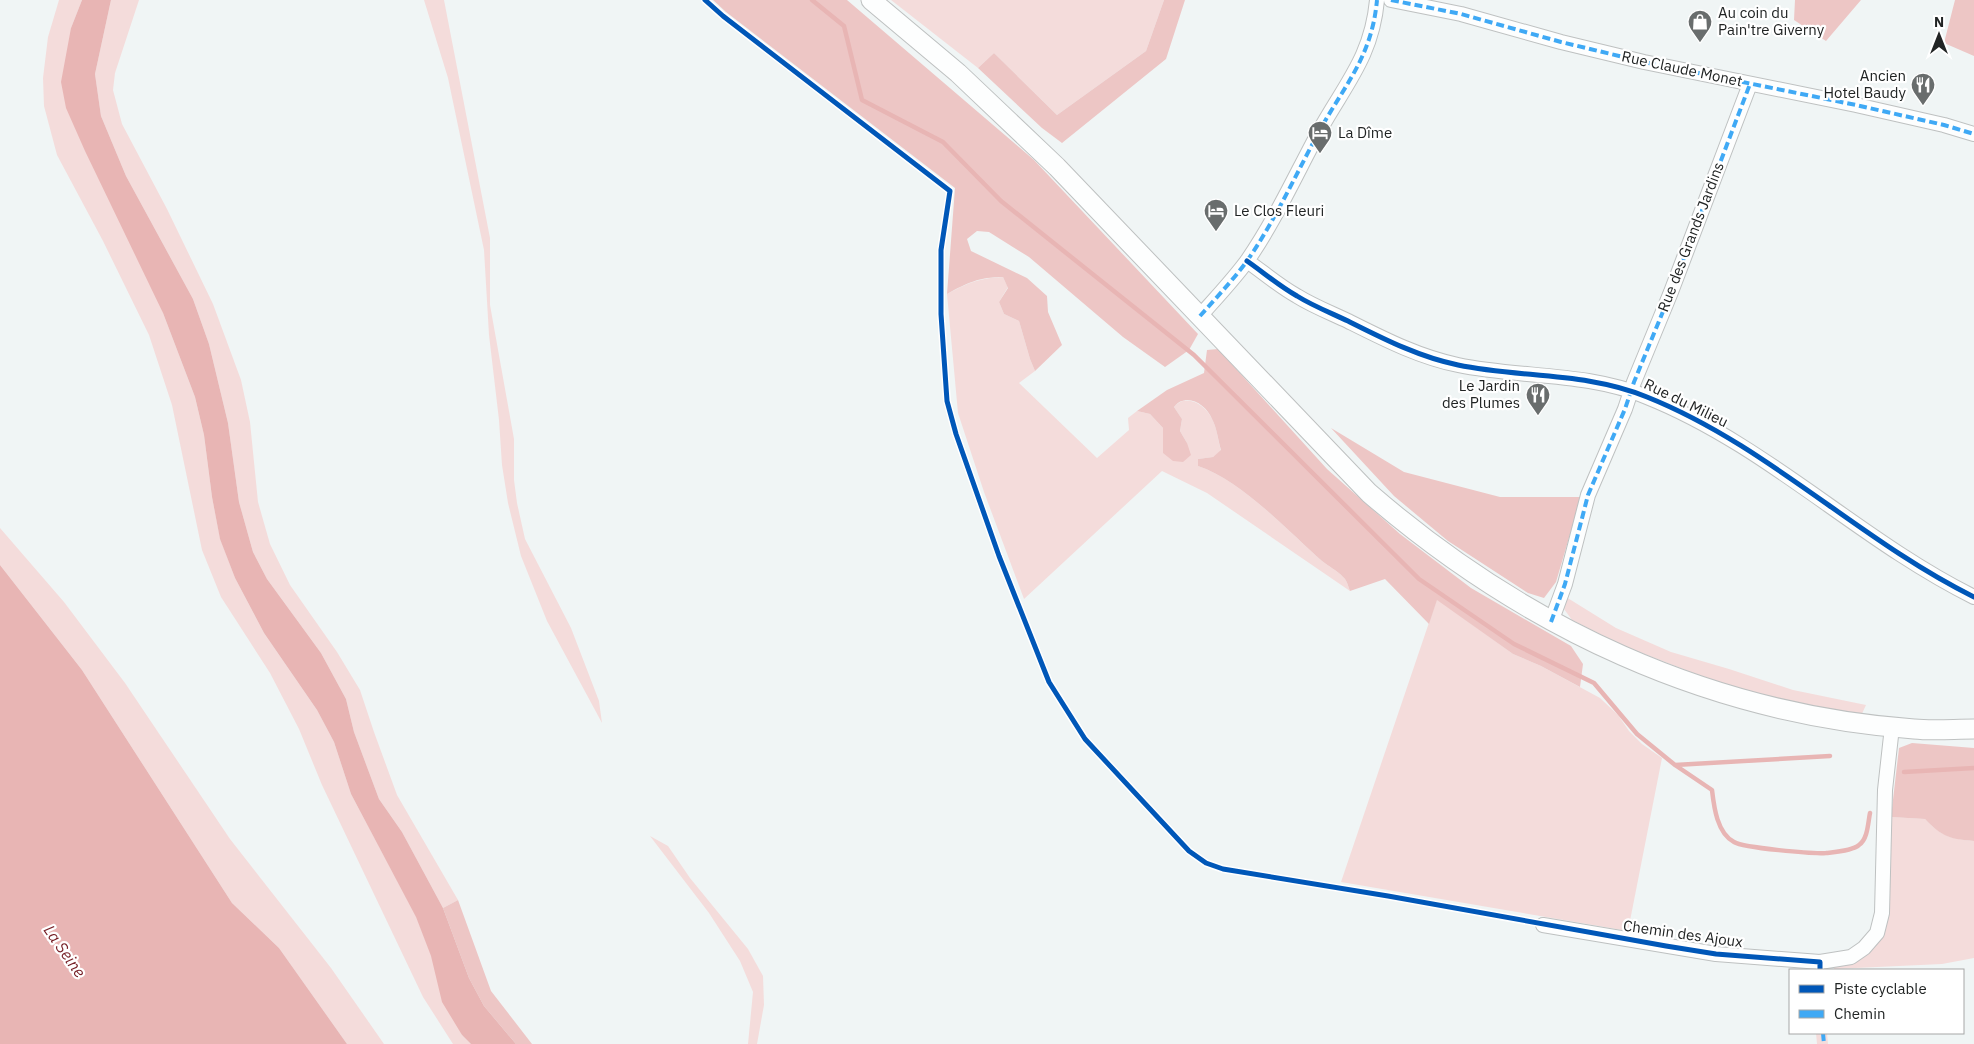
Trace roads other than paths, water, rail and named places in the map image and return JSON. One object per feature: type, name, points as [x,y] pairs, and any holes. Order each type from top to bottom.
[{"type":"main road","points":[[871,0],[951,67],[1032,142],[1369,493],[1455,562],[1551,622],[1663,673],[1701,686],[1808,715],[1974,737]]},
{"type":"main road","points":[[1916,729],[1974,729]]},
{"type":"street","points":[[1200,316],[1247,261],[1291,188],[1321,128],[1365,53],[1372,36],[1377,0]]},
{"type":"street","name":"Rue Claude Monet","points":[[1390,0],[1461,14],[1561,42],[1644,62],[1856,105],[1944,125],[1974,134]]},
{"type":"street","name":"Rue des Grands Jardins","points":[[1551,622],[1565,584],[1588,495],[1625,410],[1750,84]]},
{"type":"street","name":"Rue du Milieu","points":[[1247,261],[1296,296],[1411,352],[1459,365],[1600,383],[1631,391],[1692,416],[1771,465],[1922,570],[1974,597]]},
{"type":"street","name":"Chemin des Ajoux","points":[[1543,924],[1716,954],[1820,962],[1851,957],[1864,948],[1877,933],[1882,913],[1886,790],[1892,727]]},
{"type":"water","points":[[82,0],[111,0],[95,74],[101,116],[126,176],[193,299],[209,344],[228,423],[239,502],[253,552],[267,579],[321,653],[346,699],[354,732],[379,799],[402,832],[443,908],[469,978],[484,1006],[516,1044],[471,1044],[462,1035],[442,1002],[431,956],[416,917],[351,794],[334,742],[317,710],[264,633],[235,578],[220,539],[212,497],[204,435],[195,397],[163,313],[66,108],[61,82],[71,28]]},
{"type":"water","name":"La Seine","points":[[0,565],[82,670],[232,903],[279,948],[347,1044],[0,1044]]},
{"type":"waterway","points":[[812,0],[844,26],[862,100],[943,142],[1001,201],[1194,355],[1419,579],[1514,644],[1594,683],[1637,734],[1675,765],[1830,756]]},
{"type":"waterway","points":[[1675,765],[1712,790],[1715,812],[1720,826],[1728,838],[1740,844],[1808,853],[1848,850],[1859,845],[1864,839],[1870,813]]},
{"type":"waterway","points":[[1904,772],[1974,768]]},
{"type":"place","name":"Au coin du Pain'tre Giverny","points":[[1700,43]]},
{"type":"place","name":"Ancien Hotel Baudy","points":[[1923,106]]},
{"type":"place","name":"La Dîme","points":[[1320,154]]},
{"type":"place","name":"Le Clos Fleuri","points":[[1216,232]]},
{"type":"place","name":"Le Jardin des Plumes","points":[[1538,416]]}]
